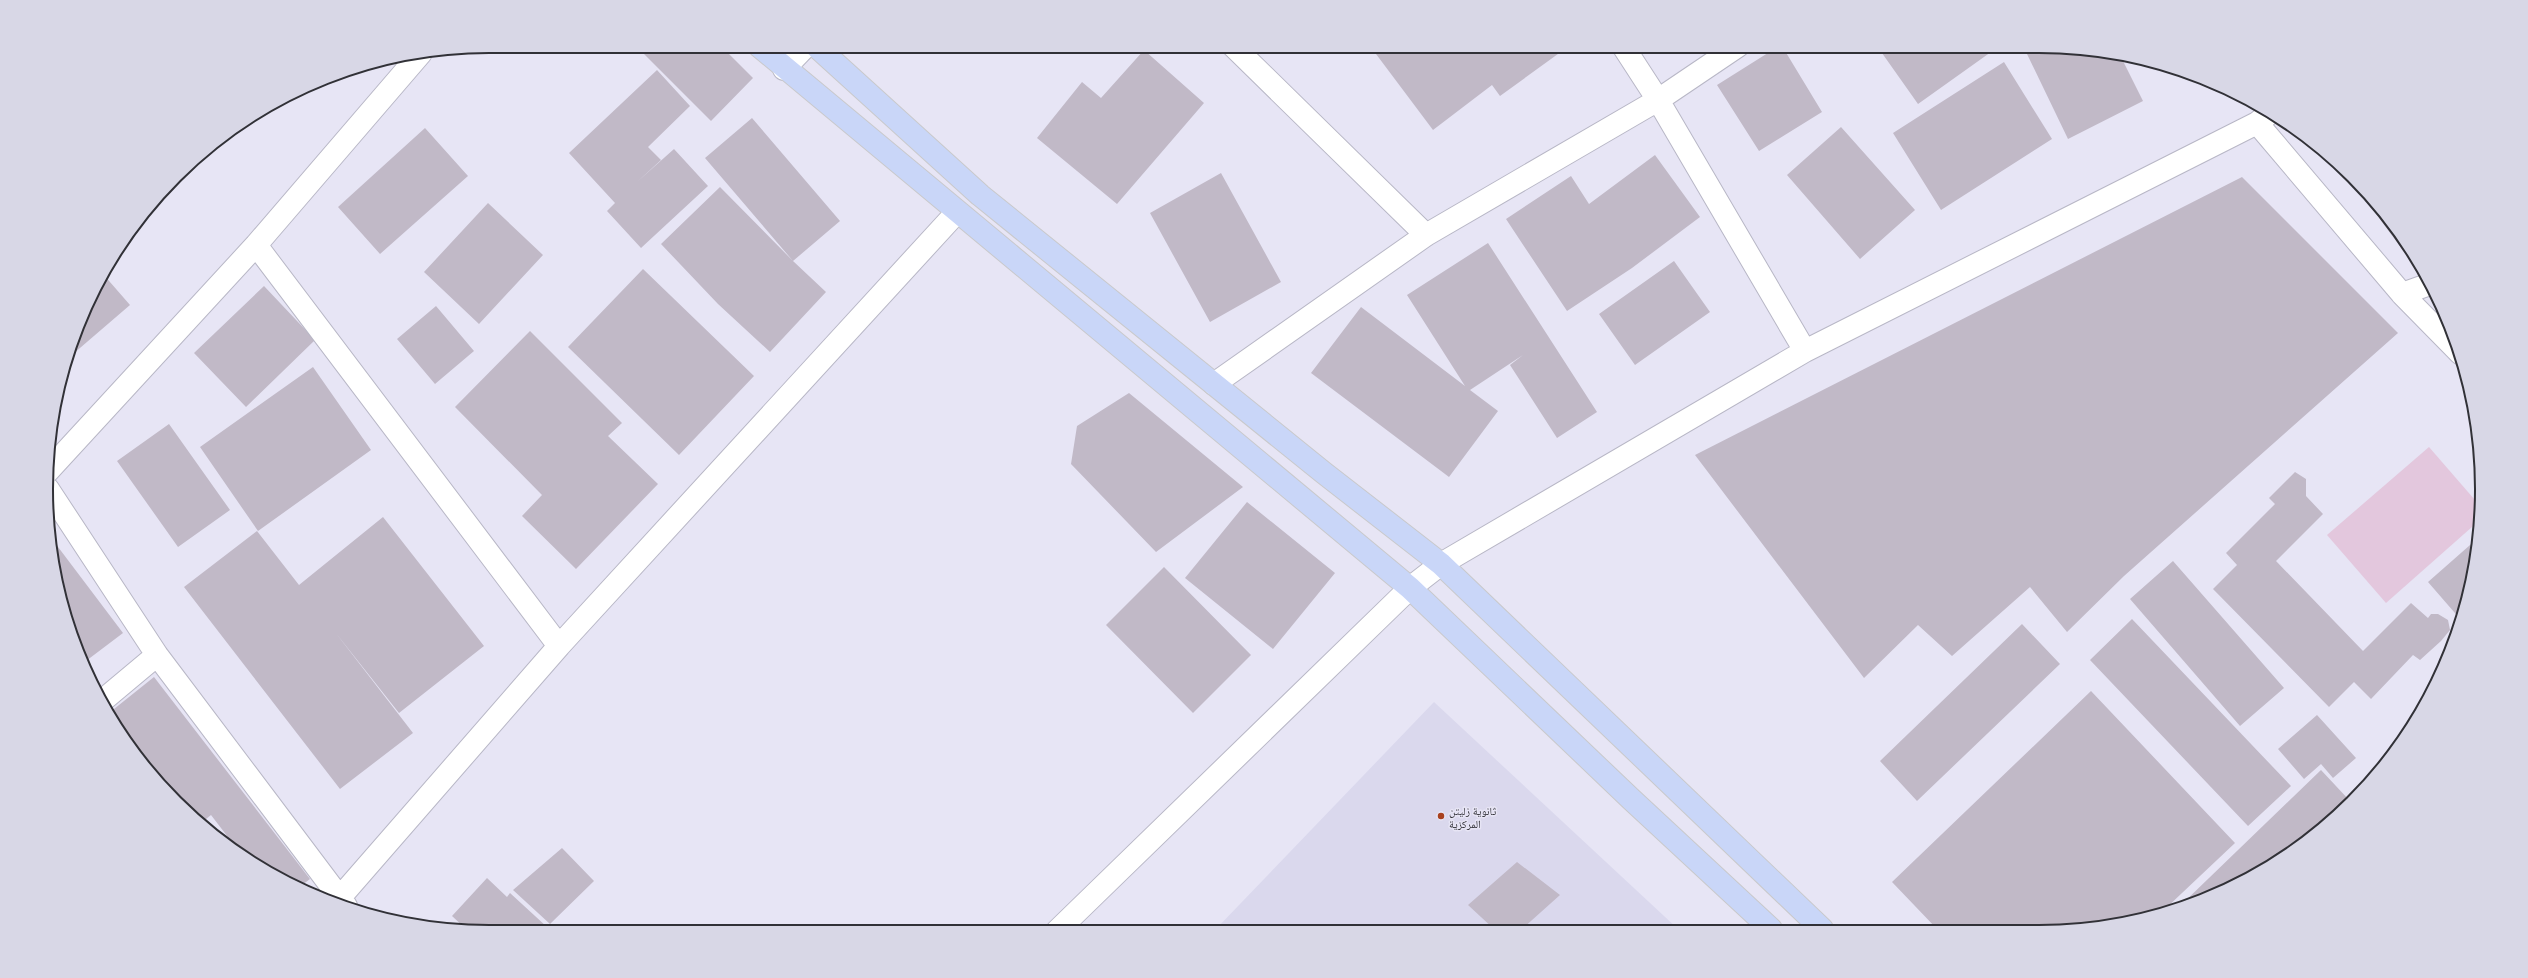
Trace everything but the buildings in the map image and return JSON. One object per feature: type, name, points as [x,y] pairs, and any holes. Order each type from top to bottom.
[{"type":"main road","points":[[767,53],[1410,588],[1631,799],[1767,925]]},
{"type":"main road","points":[[824,53],[980,195],[1214,384],[1441,564],[1818,925]]},
{"type":"street","points":[[784,69],[799,53]]},
{"type":"street","points":[[1240,53],[1426,235]]},
{"type":"street","points":[[1628,53],[1658,100],[1805,351]]},
{"type":"street","points":[[1214,384],[1426,235],[1658,100],[1728,53]]},
{"type":"street","points":[[54,465],[256,245],[416,59]]},
{"type":"street","points":[[1063,925],[1410,588],[1441,564],[1805,351],[2263,118],[2402,294],[2450,342]]},
{"type":"street","points":[[342,899],[559,646],[957,212]]},
{"type":"street","points":[[256,245],[559,646]]},
{"type":"street","points":[[2402,294],[2425,286]]},
{"type":"street","points":[[53,497],[157,655],[337,897]]},
{"type":"street","points":[[106,698],[157,655]]},
{"type":"shaded area","points":[[2429,447],[2475,500],[2473,526],[2386,603],[2327,535]]},
{"type":"shaded area","name":"ثانوية زليتن المركزية","points":[[1434,702],[1674,925],[1220,925]]},
{"type":"place","name":"ثانوية زليتن المركزية","points":[[1441,816]]}]
